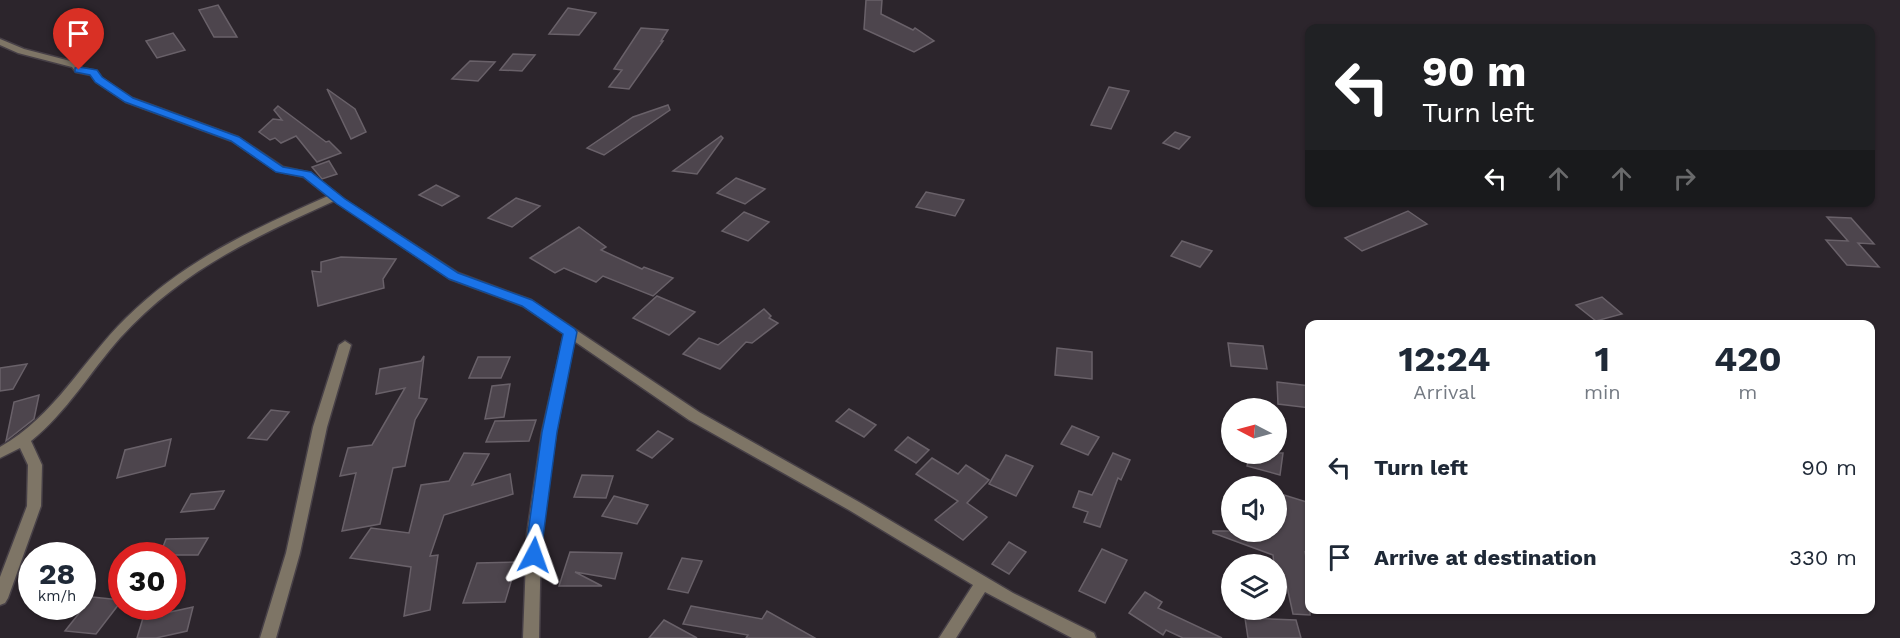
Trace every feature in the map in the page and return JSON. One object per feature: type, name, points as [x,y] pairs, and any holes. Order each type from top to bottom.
[{"type":"street","points":[[0,42],[21,51],[75,65],[79,70],[94,73],[99,80],[129,100],[235,139],[280,169],[307,174],[335,197],[454,276],[527,303],[694,416],[854,506],[983,583],[1088,638]]},
{"type":"street","points":[[0,453],[43,426],[76,382],[131,319],[194,268],[253,234],[335,197]]},
{"type":"street","points":[[531,638],[534,534],[549,432],[570,332]]},
{"type":"street","points":[[268,638],[293,553],[320,427],[345,345]]},
{"type":"street","points":[[0,598],[34,506],[35,465],[23,439]]},
{"type":"street","points":[[947,638],[983,583]]},
{"type":"building","points":[[866,0],[882,0],[881,14],[913,30],[915,28],[934,41],[914,52],[864,29]]},
{"type":"building","points":[[218,5],[237,37],[214,37],[199,10]]},
{"type":"building","points":[[568,8],[596,13],[579,35],[549,34]]},
{"type":"building","points":[[641,28],[668,30],[661,41],[663,41],[629,89],[609,87],[622,70],[614,69]]},
{"type":"building","points":[[173,33],[185,50],[157,58],[146,41]]},
{"type":"building","points":[[513,54],[535,55],[522,71],[500,70]]},
{"type":"building","points":[[470,61],[495,62],[478,81],[452,79]]},
{"type":"building","points":[[1109,87],[1129,91],[1111,129],[1091,125]]},
{"type":"building","points":[[327,89],[355,109],[366,132],[351,139]]},
{"type":"building","points":[[668,105],[670,110],[604,155],[587,148],[633,117]]},
{"type":"building","points":[[278,106],[326,142],[329,141],[341,153],[317,162],[296,136],[281,143],[275,138],[270,140],[259,132],[273,119],[282,120],[274,110]]},
{"type":"building","points":[[1175,132],[1190,137],[1179,149],[1163,143]]},
{"type":"building","points":[[721,136],[723,138],[697,174],[673,171]]},
{"type":"building","points":[[329,161],[337,174],[322,179],[312,167]]},
{"type":"building","points":[[736,178],[765,189],[745,204],[717,193]]},
{"type":"building","points":[[436,185],[459,196],[442,206],[419,195]]},
{"type":"building","points":[[926,192],[964,200],[955,216],[916,207]]},
{"type":"building","points":[[516,198],[540,206],[512,227],[488,218]]},
{"type":"building","points":[[1408,211],[1427,224],[1362,251],[1345,238]]},
{"type":"building","points":[[744,212],[769,222],[748,241],[722,231]]},
{"type":"building","points":[[1827,217],[1851,218],[1874,244],[1858,243],[1879,267],[1847,265],[1826,240],[1848,241]]},
{"type":"building","points":[[579,227],[606,247],[601,250],[642,269],[644,267],[673,278],[653,296],[603,276],[596,282],[564,268],[555,273],[530,258]]},
{"type":"building","points":[[1182,241],[1212,251],[1200,267],[1171,256]]},
{"type":"building","points":[[341,257],[396,259],[383,279],[384,288],[318,306],[312,271],[321,272],[321,262]]},
{"type":"building","points":[[657,296],[695,312],[669,335],[633,318]]},
{"type":"building","points":[[1602,297],[1622,314],[1595,320],[1576,305]]},
{"type":"building","points":[[764,309],[771,316],[769,318],[778,323],[752,343],[746,342],[720,369],[683,354],[699,338],[718,345]]},
{"type":"building","points":[[1228,343],[1263,346],[1267,369],[1231,366]]},
{"type":"building","points":[[1057,348],[1092,352],[1092,379],[1055,375]]},
{"type":"building","points":[[424,356],[419,398],[427,399],[415,420],[405,466],[393,468],[380,524],[342,531],[356,473],[340,476],[348,448],[372,445],[405,388],[376,394],[380,369],[421,361]]},
{"type":"building","points":[[478,357],[510,357],[501,378],[469,378]]},
{"type":"building","points":[[27,364],[13,389],[0,391],[0,368]]},
{"type":"building","points":[[1277,382],[1305,385],[1305,407],[1287,405],[1287,398],[1278,398]]},
{"type":"building","points":[[510,384],[504,417],[485,419],[492,386]]},
{"type":"building","points":[[39,395],[34,419],[6,441],[14,402]]},
{"type":"building","points":[[849,409],[876,425],[864,437],[836,421]]},
{"type":"building","points":[[271,410],[289,412],[267,440],[248,438]]},
{"type":"building","points":[[536,420],[529,441],[486,442],[495,421]]},
{"type":"building","points":[[1072,426],[1099,437],[1088,455],[1061,444]]},
{"type":"building","points":[[658,431],[673,439],[652,458],[637,450]]},
{"type":"building","points":[[908,437],[929,450],[916,463],[895,450]]},
{"type":"building","points":[[171,439],[165,466],[117,478],[125,450]]},
{"type":"building","points":[[464,453],[489,454],[472,485],[510,474],[513,494],[444,515],[430,556],[438,555],[430,610],[404,616],[411,567],[350,558],[371,528],[409,533],[421,485],[449,481]]},
{"type":"building","points":[[1113,453],[1130,460],[1121,480],[1118,478],[1100,527],[1084,522],[1088,512],[1073,507],[1079,491],[1092,495]]},
{"type":"building","points":[[1006,455],[1033,466],[1016,496],[989,484]]},
{"type":"building","points":[[932,458],[958,474],[966,465],[989,480],[967,503],[987,517],[963,540],[935,520],[958,501],[916,474]]},
{"type":"building","points":[[1247,464],[1282,464],[1280,475],[1247,466]]},
{"type":"building","points":[[582,475],[613,476],[606,498],[574,497]]},
{"type":"building","points":[[224,491],[214,509],[181,512],[191,494]]},
{"type":"building","points":[[614,496],[648,505],[637,524],[602,516]]},
{"type":"building","points":[[1287,496],[1305,501],[1305,614],[1310,615],[1293,614],[1287,587],[1287,554],[1270,554],[1238,542],[1287,542]]},
{"type":"building","points":[[1213,531],[1221,531],[1221,536],[1213,533]]},
{"type":"building","points":[[208,538],[198,555],[186,555],[186,542],[165,542],[166,539]]},
{"type":"building","points":[[1009,542],[1026,552],[1009,574],[992,564]]},
{"type":"building","points":[[1102,549],[1127,560],[1105,603],[1079,591]]},
{"type":"building","points":[[570,552],[622,553],[615,579],[575,572],[602,586],[559,586]]},
{"type":"building","points":[[682,558],[702,561],[688,593],[668,589]]},
{"type":"building","points":[[517,562],[505,602],[463,603],[477,563]]},
{"type":"building","points":[[1145,592],[1162,602],[1158,608],[1222,638],[1183,638],[1166,630],[1163,635],[1129,613]]},
{"type":"building","points":[[96,597],[108,599],[108,618],[96,634],[65,631],[74,620],[96,620]]},
{"type":"building","points":[[691,606],[762,619],[767,611],[815,638],[746,638],[748,635],[683,624]]},
{"type":"building","points":[[193,607],[187,631],[156,638],[137,638],[142,620],[186,620],[186,609]]},
{"type":"building","points":[[664,620],[697,638],[649,638]]},
{"type":"building","points":[[1245,620],[1287,620],[1296,620],[1301,638],[1248,638]]},
{"type":"route","points":[[79,70],[94,73],[99,80],[129,100],[235,139],[280,169],[307,174],[341,202],[454,276],[527,303],[570,332],[549,432],[534,534],[534,555]]}]
